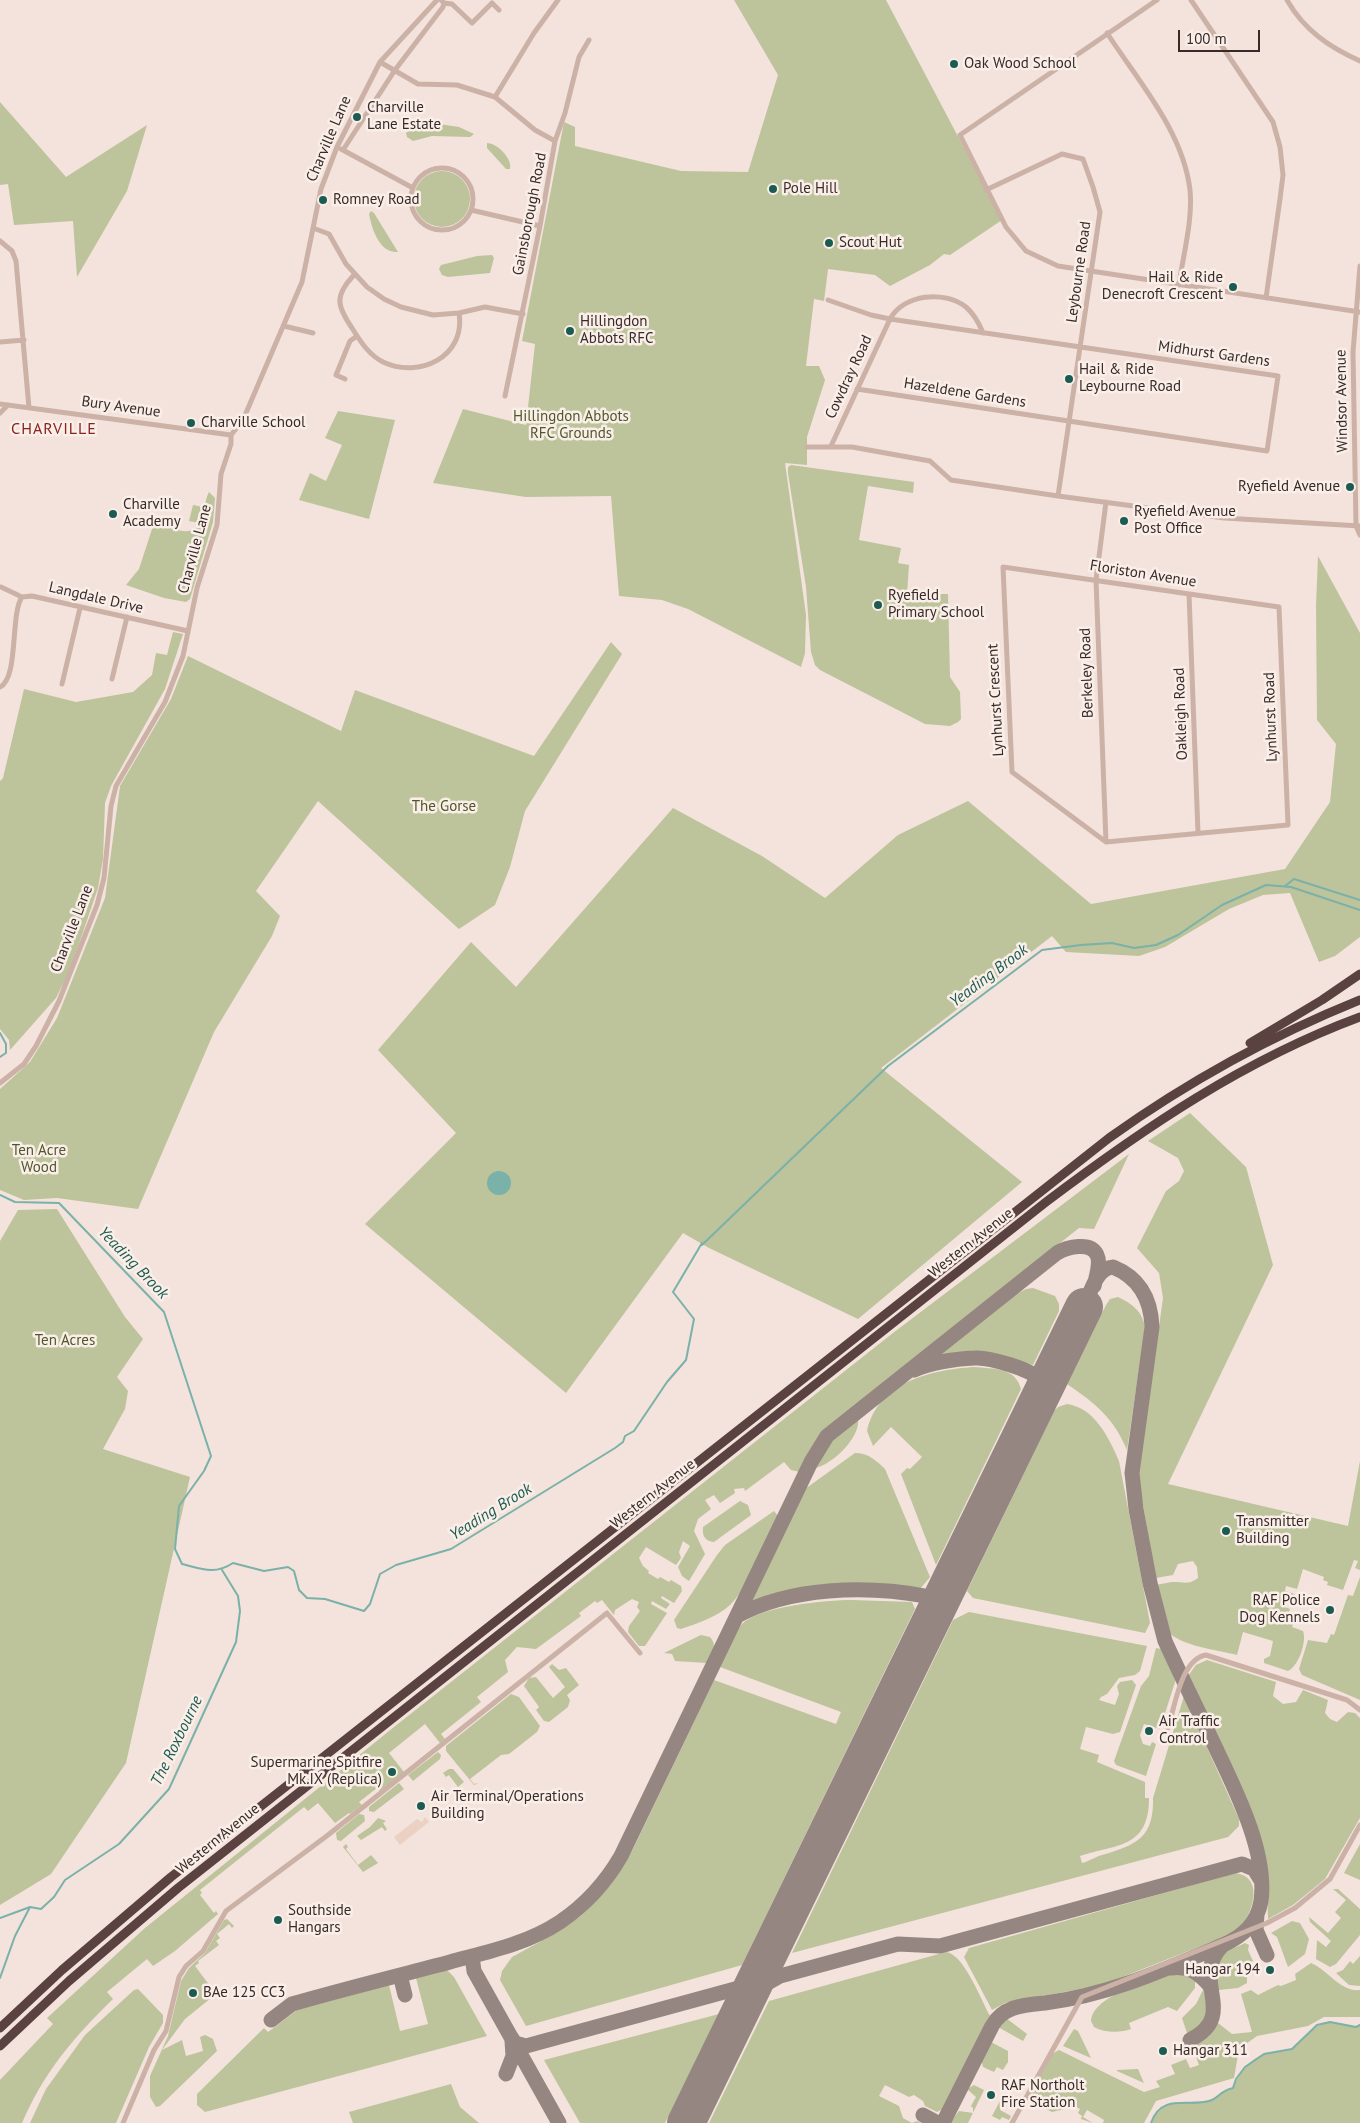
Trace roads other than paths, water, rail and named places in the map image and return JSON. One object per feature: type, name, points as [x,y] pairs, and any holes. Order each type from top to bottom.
[{"type":"highway","points":[[1168,1097],[1214,1064],[1322,1000],[1360,974]]},
{"type":"highway","name":"Western Avenue","points":[[0,2028],[111,1927],[307,1769],[1109,1138],[1168,1097],[1221,1064],[1270,1039],[1360,1000]]},
{"type":"highway","name":"Western Avenue","points":[[0,2046],[69,1981],[178,1888],[1046,1202],[1115,1150],[1206,1091],[1276,1052],[1360,1018]]},
{"type":"street","points":[[495,97],[520,55],[558,0]]},
{"type":"street","points":[[1157,0],[960,135],[1006,228],[1026,251],[1058,266],[1358,312]]},
{"type":"street","points":[[1191,0],[1273,122],[1280,147],[1283,175],[1266,298]]},
{"type":"street","points":[[1287,0],[1313,34],[1333,48],[1360,61]]},
{"type":"street","points":[[343,150],[440,1],[452,4],[472,23],[492,3],[499,10]]},
{"type":"street","name":"Charville Lane","points":[[0,1083],[24,1064],[59,1001],[101,892],[106,870],[111,806],[116,786],[170,691],[179,668],[197,588],[216,525],[221,474],[231,444],[231,435],[243,420],[305,275],[321,189],[337,147],[380,62],[440,1]]},
{"type":"street","points":[[1107,33],[1160,113],[1176,141],[1185,164],[1190,191],[1190,214],[1179,285]]},
{"type":"street","name":"Gainsborough Road","points":[[504,396],[540,226],[555,141],[565,113],[579,57],[589,40]]},
{"type":"street","points":[[380,62],[418,84],[457,85],[495,97],[535,130],[555,141]]},
{"type":"street","points":[[337,147],[413,188]]},
{"type":"street","name":"Leybourne Road","points":[[986,190],[1062,154],[1083,159],[1100,212],[1058,496]]},
{"type":"street","points":[[442,168],[454,171],[465,178],[470,186],[473,198],[471,210],[465,220],[455,227],[443,230],[432,229],[421,222],[414,212],[411,200],[413,188],[420,178],[430,170],[442,168]]},
{"type":"street","points":[[471,210],[540,226]]},
{"type":"street","points":[[313,228],[329,234],[354,275],[375,294],[401,307],[433,315],[459,313],[485,307],[522,314]]},
{"type":"street","points":[[0,240],[10,248],[16,261],[29,408]]},
{"type":"street","name":"Windsor Avenue","points":[[1360,266],[1358,312],[1358,526],[1360,535]]},
{"type":"street","points":[[354,275],[344,286],[339,302],[342,312],[356,336],[369,352],[383,362],[400,367],[419,366],[444,356],[454,347],[460,330],[459,313]]},
{"type":"street","points":[[890,319],[894,312],[910,301],[920,298],[940,297],[966,307],[978,322],[983,333]]},
{"type":"street","points":[[828,300],[871,315],[890,319],[1080,347]]},
{"type":"street","name":"Cowdray Road","points":[[831,446],[890,319]]},
{"type":"street","points":[[284,326],[313,333]]},
{"type":"street","points":[[345,379],[336,375],[350,341],[356,336]]},
{"type":"street","points":[[0,342],[24,340]]},
{"type":"street","name":"Midhurst Gardens","points":[[1069,422],[1267,452],[1278,376],[1080,347]]},
{"type":"street","name":"Hazeldene Gardens","points":[[857,389],[1069,422]]},
{"type":"street","name":"Bury Avenue","points":[[0,404],[231,435]]},
{"type":"street","points":[[0,414],[8,405]]},
{"type":"street","points":[[807,446],[852,447],[930,461],[951,480],[1058,496],[1224,518],[1358,526]]},
{"type":"street","name":"Berkeley Road","points":[[1106,502],[1096,580],[1106,842]]},
{"type":"street","name":"Floriston Avenue","points":[[1003,567],[1279,607]]},
{"type":"street","name":"Lynhurst Crescent","points":[[1003,567],[1012,772],[1106,842]]},
{"type":"street","name":"Langdale Drive","points":[[1,588],[22,597],[32,596],[188,631]]},
{"type":"street","name":"Oakleigh Road","points":[[1189,594],[1198,833]]},
{"type":"street","points":[[0,687],[6,683],[12,659],[17,612],[22,597]]},
{"type":"street","name":"Lynhurst Road","points":[[1198,833],[1288,825],[1279,607]]},
{"type":"street","points":[[62,684],[80,608]]},
{"type":"street","points":[[112,680],[127,617]]},
{"type":"street","points":[[1106,842],[1198,833]]},
{"type":"street","points":[[123,2123],[154,2050],[166,2031],[179,1977],[186,1966],[203,1951],[226,1911],[328,1835],[607,1613],[640,1653]]},
{"type":"street","points":[[1168,1728],[1186,1668],[1198,1656],[1206,1655],[1347,1700],[1360,1710]]},
{"type":"street","points":[[1012,2123],[1082,1997],[1262,1925],[1295,1908],[1330,1879],[1360,1825]]},
{"type":"water","points":[[499,1171],[507,1175],[511,1183],[507,1191],[499,1195],[491,1191],[487,1183],[491,1175]]},
{"type":"waterway","points":[[1285,886],[1294,879],[1360,900]]},
{"type":"waterway","name":"Yeading Brook","points":[[702,1245],[888,1066],[1042,950],[1112,943],[1134,948],[1156,945],[1178,935],[1222,905],[1266,885],[1291,887],[1360,910]]},
{"type":"waterway","name":"Yeading Brook","points":[[0,1033],[6,1044],[6,1053],[0,1057]]},
{"type":"waterway","name":"Yeading Brook","points":[[0,1195],[15,1202],[59,1203],[164,1312],[211,1456],[204,1471],[179,1506],[175,1549],[182,1564],[208,1570],[220,1569],[233,1563],[264,1571],[288,1567],[294,1571],[299,1590],[307,1598],[325,1599],[364,1611],[370,1604],[380,1574],[396,1565],[451,1549],[615,1448],[623,1442],[625,1436],[634,1431],[667,1382],[686,1360],[694,1319],[673,1292],[702,1243]]},
{"type":"waterway","name":"The Roxbourne","points":[[0,1978],[15,1936],[30,1907],[41,1909],[54,1897],[65,1880],[119,1844],[169,1789],[236,1642],[240,1611],[238,1596],[222,1570]]},
{"type":"waterway","points":[[0,1918],[30,1907]]},
{"type":"waterway","name":"Yeading Brook","points":[[1151,2123],[1161,2108],[1168,2104],[1209,2101],[1233,2088],[1236,2079],[1245,2067],[1264,2054],[1292,2049],[1317,2025],[1330,2022],[1356,2027],[1360,2025]]},
{"type":"place","name":"Oak Wood School","points":[[954,64]]},
{"type":"place","name":"Charville Lane Estate","points":[[357,117]]},
{"type":"place","name":"Pole Hill","points":[[773,189]]},
{"type":"place","name":"Romney Road","points":[[323,200]]},
{"type":"place","name":"Scout Hut","points":[[829,243]]},
{"type":"place","name":"Hail & Ride Denecroft Crescent","points":[[1233,287]]},
{"type":"place","name":"Hillingdon Abbots RFC","points":[[570,331]]},
{"type":"place","name":"Hail & Ride Leybourne Road","points":[[1069,379]]},
{"type":"place","name":"Charville School","points":[[191,423]]},
{"type":"place","name":"Ryefield Avenue","points":[[1350,487]]},
{"type":"place","name":"Charville Academy","points":[[113,514]]},
{"type":"place","name":"Ryefield Avenue Post Office","points":[[1124,521]]},
{"type":"place","name":"Ryefield Primary School","points":[[878,605]]},
{"type":"place","name":"Transmitter Building","points":[[1226,1531]]},
{"type":"place","name":"RAF Police Dog Kennels","points":[[1330,1610]]},
{"type":"place","name":"Air Traffic Control","points":[[1149,1731]]},
{"type":"place","name":"Supermarine Spitfire Mk.IX (Replica)","points":[[392,1772]]},
{"type":"place","name":"Air Terminal/Operations Building","points":[[421,1806]]},
{"type":"place","name":"Southside Hangars","points":[[278,1920]]},
{"type":"place","name":"Hangar 194","points":[[1270,1970]]},
{"type":"place","name":"BAe 125 CC3","points":[[193,1993]]},
{"type":"place","name":"Hangar 311","points":[[1163,2051]]},
{"type":"place","name":"RAF Northolt Fire Station","points":[[991,2095]]},
{"type":"district","name":"CHARVILLE","points":[[54,429]]},
{"type":"park label","name":"Hillingdon Abbots RFC Grounds","points":[[571,426]]},
{"type":"park label","name":"The Gorse","points":[[444,807]]},
{"type":"park label","name":"Ten Acre Wood","points":[[39,1160]]},
{"type":"park label","name":"Ten Acres","points":[[65,1341]]}]
